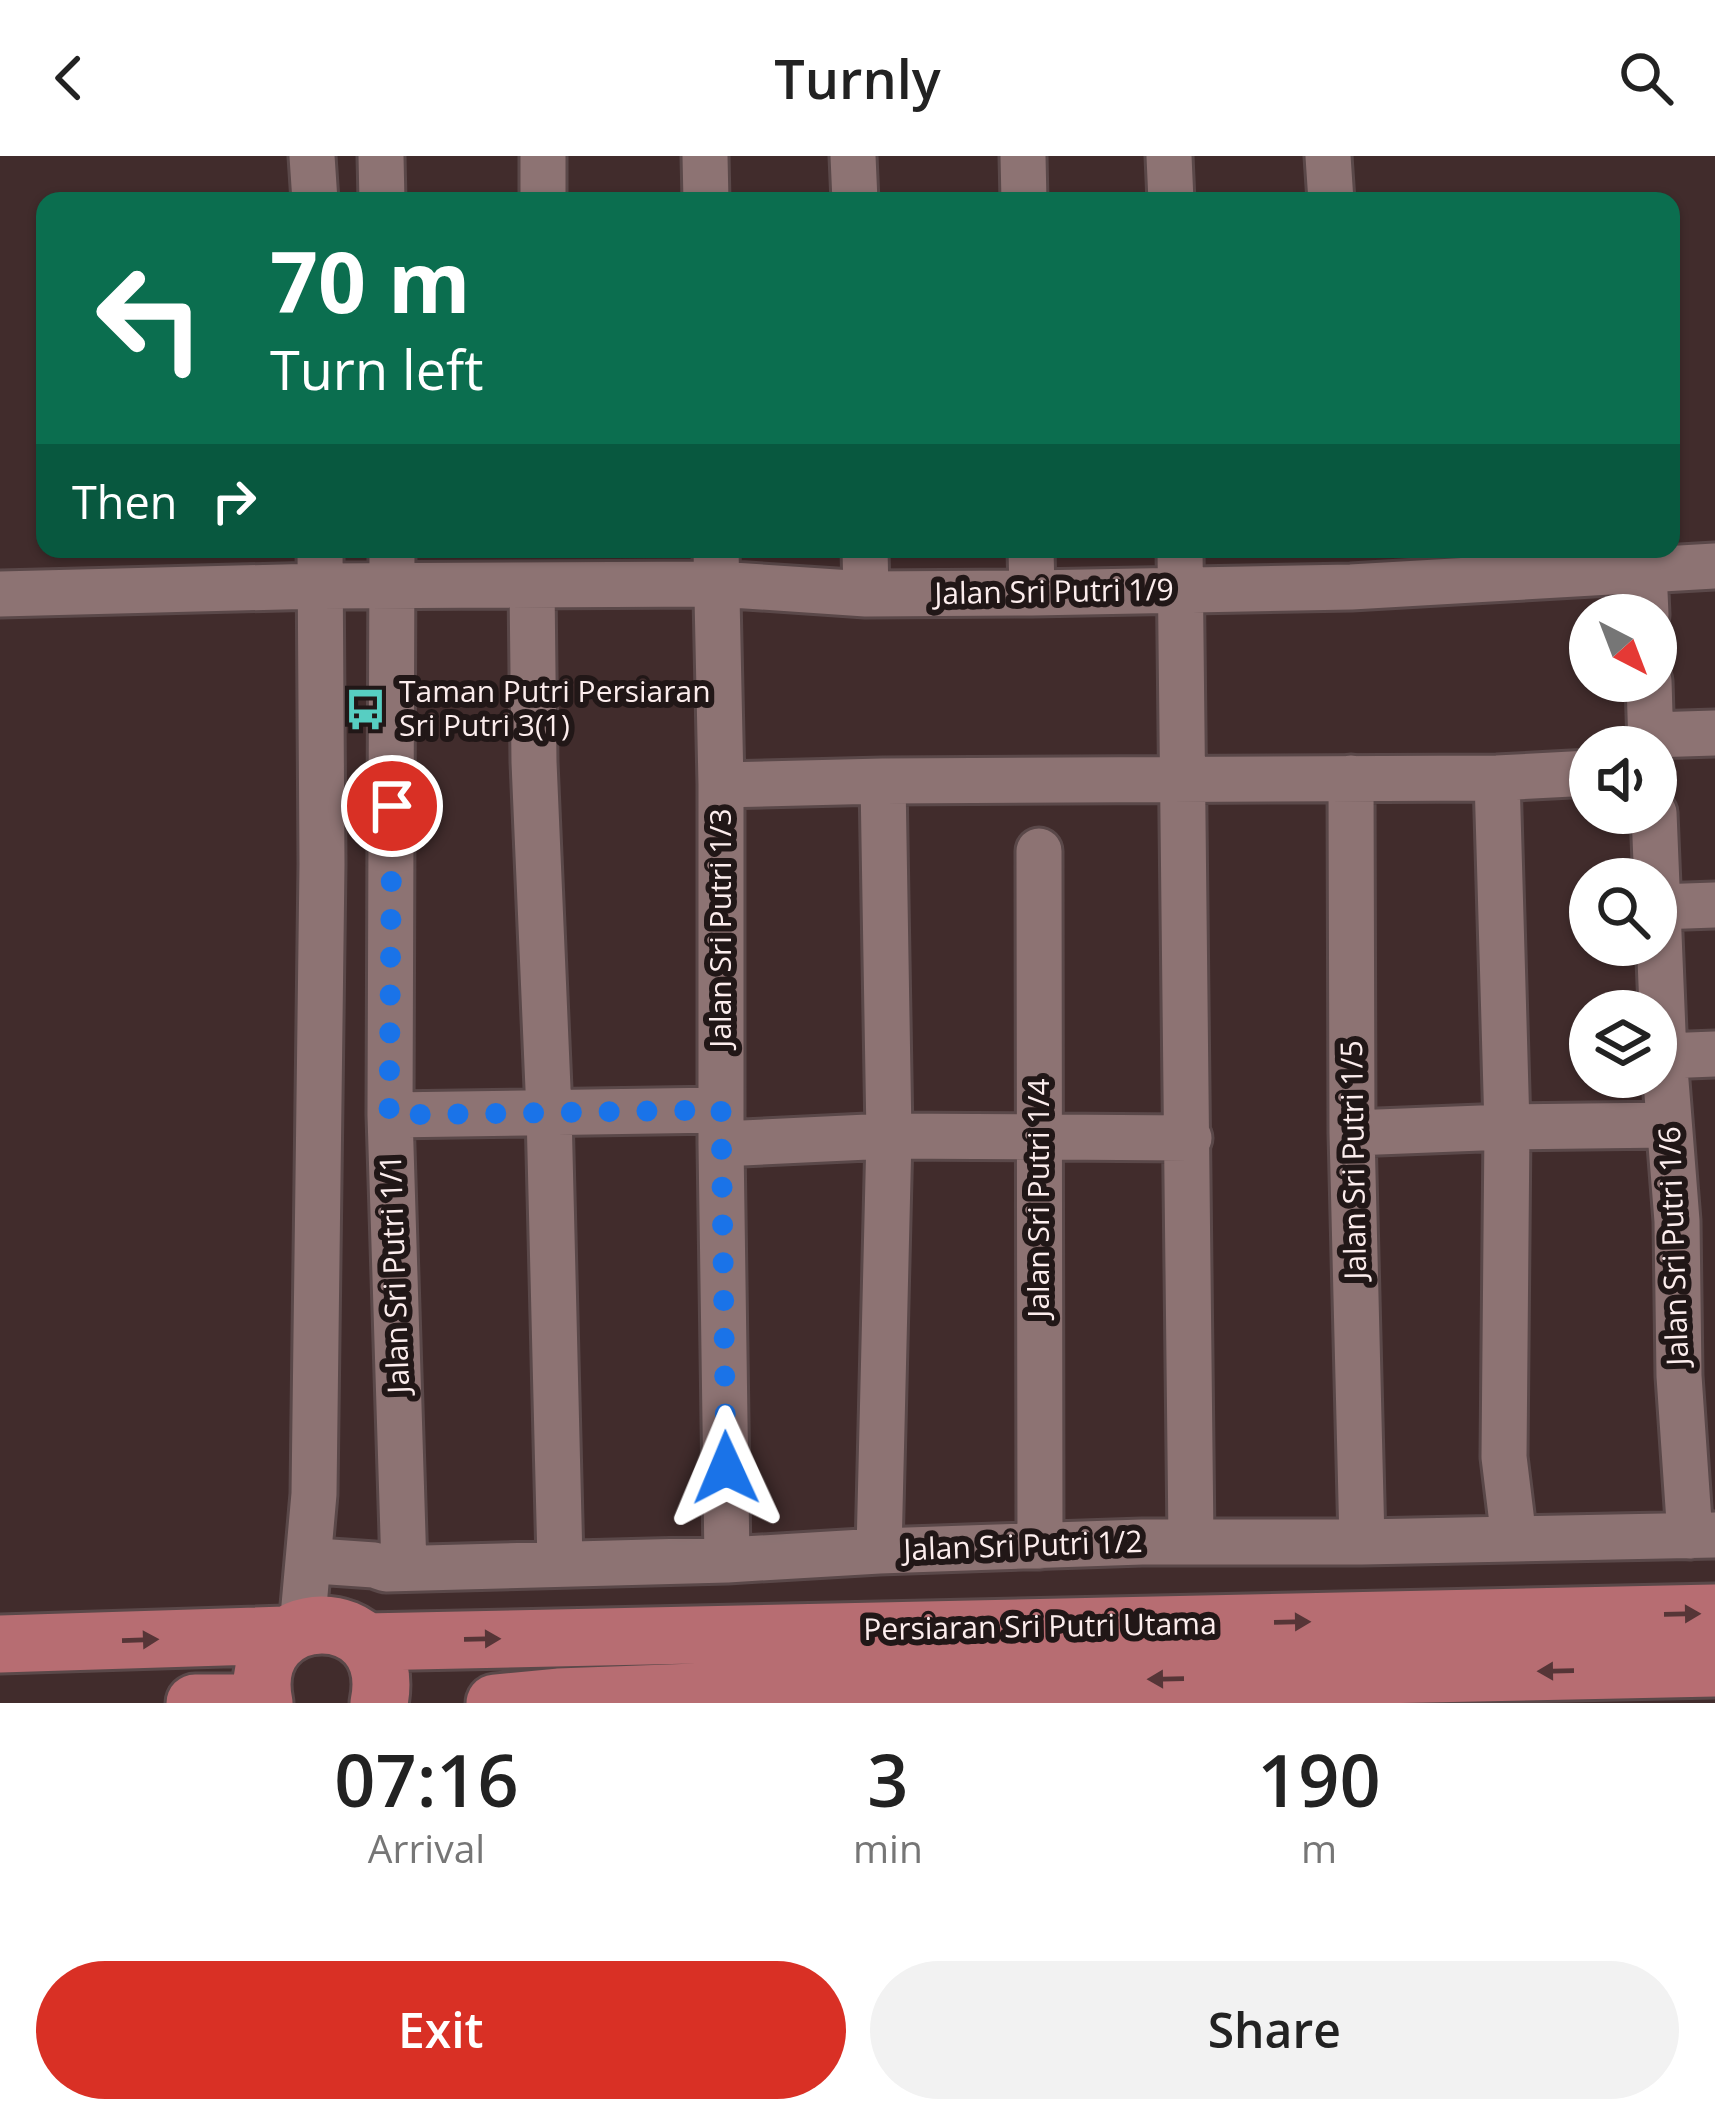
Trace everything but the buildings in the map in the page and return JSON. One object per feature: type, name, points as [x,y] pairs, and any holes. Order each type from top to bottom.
[{"type":"main road","name":"Persiaran Sri Putri Utama","points":[[11,1644],[325,1634],[1715,1613]]},
{"type":"main road","points":[[264,1703],[261,1687],[272,1649],[325,1634],[379,1664],[379,1703]]},
{"type":"main road","name":"Persiaran Sri Putri Utama","points":[[495,1703],[870,1686],[1715,1668]]},
{"type":"main road","points":[[195,1703],[233,1703]]},
{"type":"street","points":[[312,156],[314,192]]},
{"type":"street","points":[[381,156],[382,192]]},
{"type":"street","points":[[543,156],[543,192]]},
{"type":"street","points":[[705,156],[706,192]]},
{"type":"street","points":[[853,156],[855,192]]},
{"type":"street","points":[[1023,156],[1024,192]]},
{"type":"street","points":[[1169,156],[1171,192]]},
{"type":"street","points":[[1328,156],[1330,192]]},
{"type":"street","name":"Jalan Sri Putri 1/9","points":[[0,594],[320,567],[392,567],[532,585],[717,567],[1032,571],[1715,566]]},
{"type":"street","points":[[320,567],[322,864],[314,1494],[325,1634]]},
{"type":"street","name":"Jalan Sri Putri 1/1","points":[[392,567],[389,1115],[404,1568]]},
{"type":"street","name":"Jalan Sri Putri 1/3","points":[[717,567],[727,1559]]},
{"type":"street","points":[[1181,569],[1191,1541]]},
{"type":"street","points":[[1644,570],[1645,594]]},
{"type":"street","points":[[532,585],[560,1562]]},
{"type":"street","points":[[1677,738],[1715,733]]},
{"type":"street","points":[[721,784],[1569,774]]},
{"type":"street","name":"Jalan Sri Putri 1/5","points":[[1351,778],[1352,1133],[1362,1542]]},
{"type":"street","points":[[1497,778],[1508,1126],[1504,1457],[1514,1539]]},
{"type":"street","points":[[879,1551],[889,1136],[883,781]]},
{"type":"street","name":"Jalan Sri Putri 1/4","points":[[1039,851],[1040,1546]]},
{"type":"street","points":[[1677,907],[1715,905]]},
{"type":"street","points":[[1677,1055],[1715,1054]]},
{"type":"street","name":"Jalan Sri Putri 1/6","points":[[1667,1098],[1669,1125],[1696,1220],[1703,1535]]},
{"type":"street","points":[[389,1115],[549,1112],[889,1136],[1189,1138]]},
{"type":"street","points":[[1352,1133],[1669,1125]]},
{"type":"street","points":[[314,1494],[331,1562],[325,1634]]},
{"type":"street","name":"Jalan Sri Putri 1/2","points":[[331,1562],[386,1569],[1191,1541],[1703,1535]]},
{"type":"place","name":"Taman Putri Persiaran Sri Putri 3(1)","points":[[365,709]]},
{"type":"route","points":[[392,806],[389,1115],[721,1110],[726,1468]]}]
